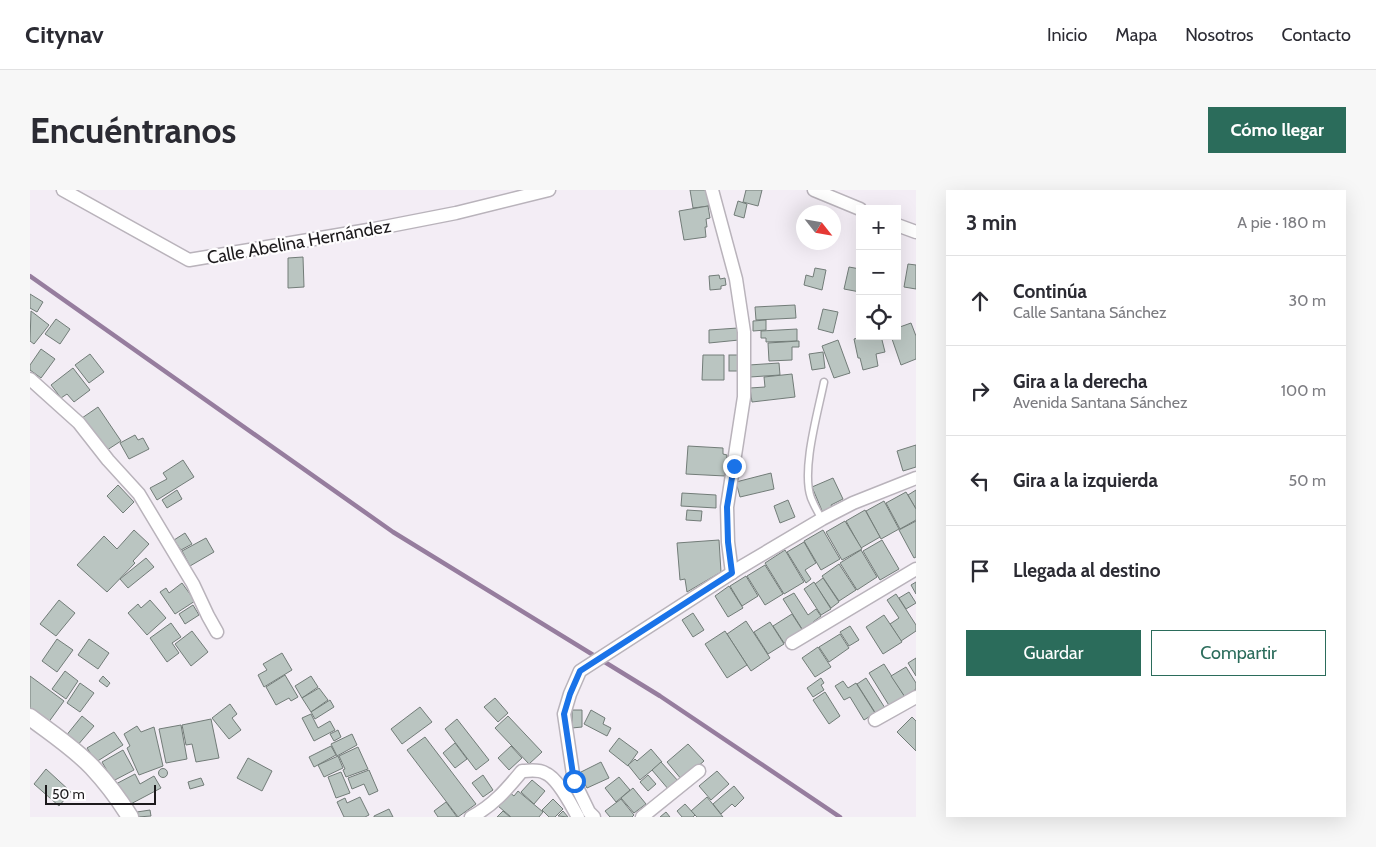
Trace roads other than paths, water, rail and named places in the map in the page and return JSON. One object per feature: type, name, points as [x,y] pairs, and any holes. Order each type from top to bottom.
[{"type":"street","name":"Calle Abelina Hernández","points":[[63,190],[189,260],[374,229],[456,213],[549,190]]},
{"type":"street","points":[[712,190],[736,279],[744,332],[744,397],[727,507],[728,542],[732,573]]},
{"type":"street","points":[[814,190],[856,207]]},
{"type":"street","points":[[901,226],[916,232]]},
{"type":"street","points":[[30,379],[79,423],[108,460],[139,494],[193,584],[216,632]]},
{"type":"street","points":[[586,816],[574,781],[564,714],[580,671],[732,573],[822,519],[852,503],[916,478]]},
{"type":"street","points":[[792,643],[916,569]]},
{"type":"street","points":[[875,720],[916,697]]},
{"type":"street","points":[[30,717],[92,767],[117,796],[130,817]]},
{"type":"street","points":[[471,817],[499,798],[522,771],[538,770],[547,773],[586,816]]},
{"type":"street","points":[[642,817],[699,771]]},
{"type":"lane","points":[[822,519],[811,498],[808,482],[810,453],[824,382]]},
{"type":"waterway","points":[[30,276],[393,532],[660,696],[840,817]]}]
